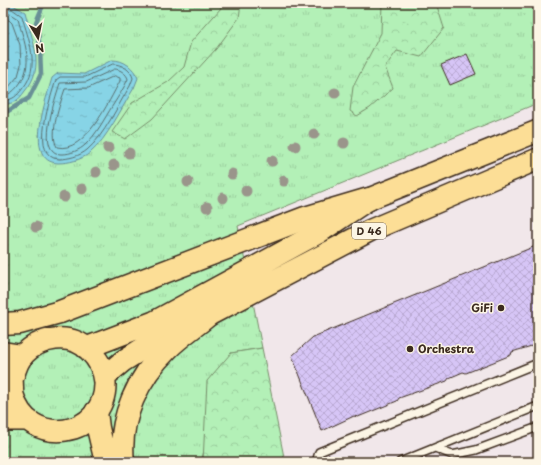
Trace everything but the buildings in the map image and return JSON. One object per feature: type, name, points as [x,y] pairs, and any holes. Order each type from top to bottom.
[{"type":"highway","points":[[3,324],[20,323],[60,312],[305,218],[369,199]]},
{"type":"highway","points":[[123,462],[123,437],[128,410],[143,378],[168,348],[207,316]]},
{"type":"highway","points":[[96,412],[106,462]]},
{"type":"main road","name":"D 46","points":[[86,348],[154,322],[318,233],[369,199],[538,131]]},
{"type":"main road","name":"D 46","points":[[104,377],[123,361],[150,344],[207,316],[371,230],[538,159]]},
{"type":"main road","points":[[60,339],[74,341],[86,348],[101,366],[104,377],[104,395],[96,412],[87,422],[76,428],[64,431],[51,431],[38,427],[28,420],[18,408],[8,383],[16,367],[13,354],[46,340],[60,339]]},
{"type":"main road","points":[[3,420],[28,420]]},
{"type":"lane","points":[[318,462],[317,459],[319,452],[538,363]]},
{"type":"lane","points":[[400,462],[538,406]]},
{"type":"lane","points":[[434,448],[452,455],[476,450],[538,427]]},
{"type":"green space","points":[[3,3],[538,3],[538,103],[238,226],[262,348],[231,353],[202,458],[203,462],[3,462]]},
{"type":"green space","points":[[219,3],[241,3],[239,18],[216,49],[152,119],[125,139],[112,132],[132,103],[168,82],[184,67],[191,42],[221,8]]},
{"type":"green space","points":[[382,3],[436,3],[444,28],[421,57],[397,51],[385,67],[393,88],[370,108],[357,116],[350,111],[353,87],[381,33]]},
{"type":"green space","points":[[262,348],[285,462],[203,462],[207,381],[231,353]]},
{"type":"water","points":[[3,5],[13,5],[25,12],[34,43],[36,63],[35,72],[31,82],[23,94],[16,101],[3,105]]},
{"type":"water","points":[[112,60],[120,61],[128,65],[138,78],[134,88],[108,131],[96,147],[83,158],[62,163],[47,160],[42,152],[39,140],[42,113],[52,78],[58,73],[84,74]]},
{"type":"waterway","points":[[3,112],[8,111],[29,98],[41,74],[40,47],[36,22],[44,3]]},
{"type":"place","name":"GiFi","points":[[501,308]]},
{"type":"place","name":"Orchestra","points":[[410,349]]}]
